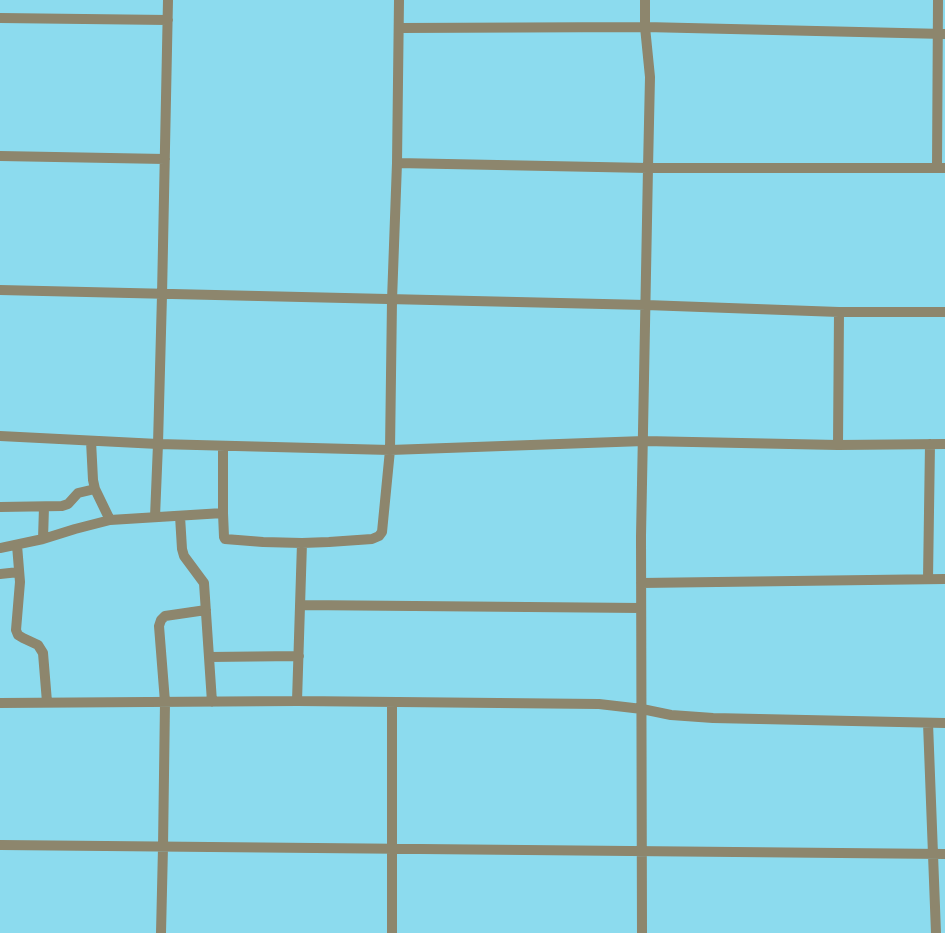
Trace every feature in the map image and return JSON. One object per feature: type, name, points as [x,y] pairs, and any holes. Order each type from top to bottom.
[{"type":"street","points":[[155,517],[162,295],[168,0]]},
{"type":"street","points":[[223,446],[223,513],[225,539],[302,543],[372,539],[379,536],[382,532],[390,450],[392,300],[397,163],[399,0]]},
{"type":"street","points":[[642,933],[641,583],[650,77],[645,27],[646,0]]},
{"type":"street","points":[[397,163],[648,168],[941,168],[941,34],[938,0]]},
{"type":"street","points":[[0,18],[168,20]]},
{"type":"street","points":[[398,28],[645,27],[941,34]]},
{"type":"street","points":[[0,156],[165,159]]},
{"type":"street","points":[[0,290],[839,312],[945,312]]},
{"type":"street","points":[[838,445],[839,312]]},
{"type":"street","points":[[0,436],[158,444],[390,450],[644,441],[838,445],[945,444]]},
{"type":"street","points":[[90,441],[92,468],[96,489],[110,520]]},
{"type":"street","points":[[928,579],[930,444]]},
{"type":"street","points":[[0,507],[62,506],[68,504],[78,494],[96,489]]},
{"type":"street","points":[[43,540],[44,507]]},
{"type":"street","points":[[0,548],[43,540],[75,529],[110,520],[223,513]]},
{"type":"street","points":[[180,516],[182,549],[184,556],[204,583],[212,702]]},
{"type":"street","points":[[298,701],[302,543]]},
{"type":"street","points":[[17,545],[19,598],[16,630],[18,635],[38,645],[43,653],[47,702]]},
{"type":"street","points":[[0,574],[19,572]]},
{"type":"street","points":[[641,583],[945,579]]},
{"type":"street","points":[[300,605],[642,608]]},
{"type":"street","points":[[161,933],[165,702],[159,626],[161,620],[165,616],[206,610]]},
{"type":"street","points":[[209,657],[298,656]]},
{"type":"street","points":[[0,702],[298,701],[599,704],[642,709],[672,715],[713,718],[945,723]]},
{"type":"street","points":[[392,702],[392,933]]},
{"type":"street","points":[[928,723],[936,933]]},
{"type":"street","points":[[0,845],[393,850],[945,854]]}]
